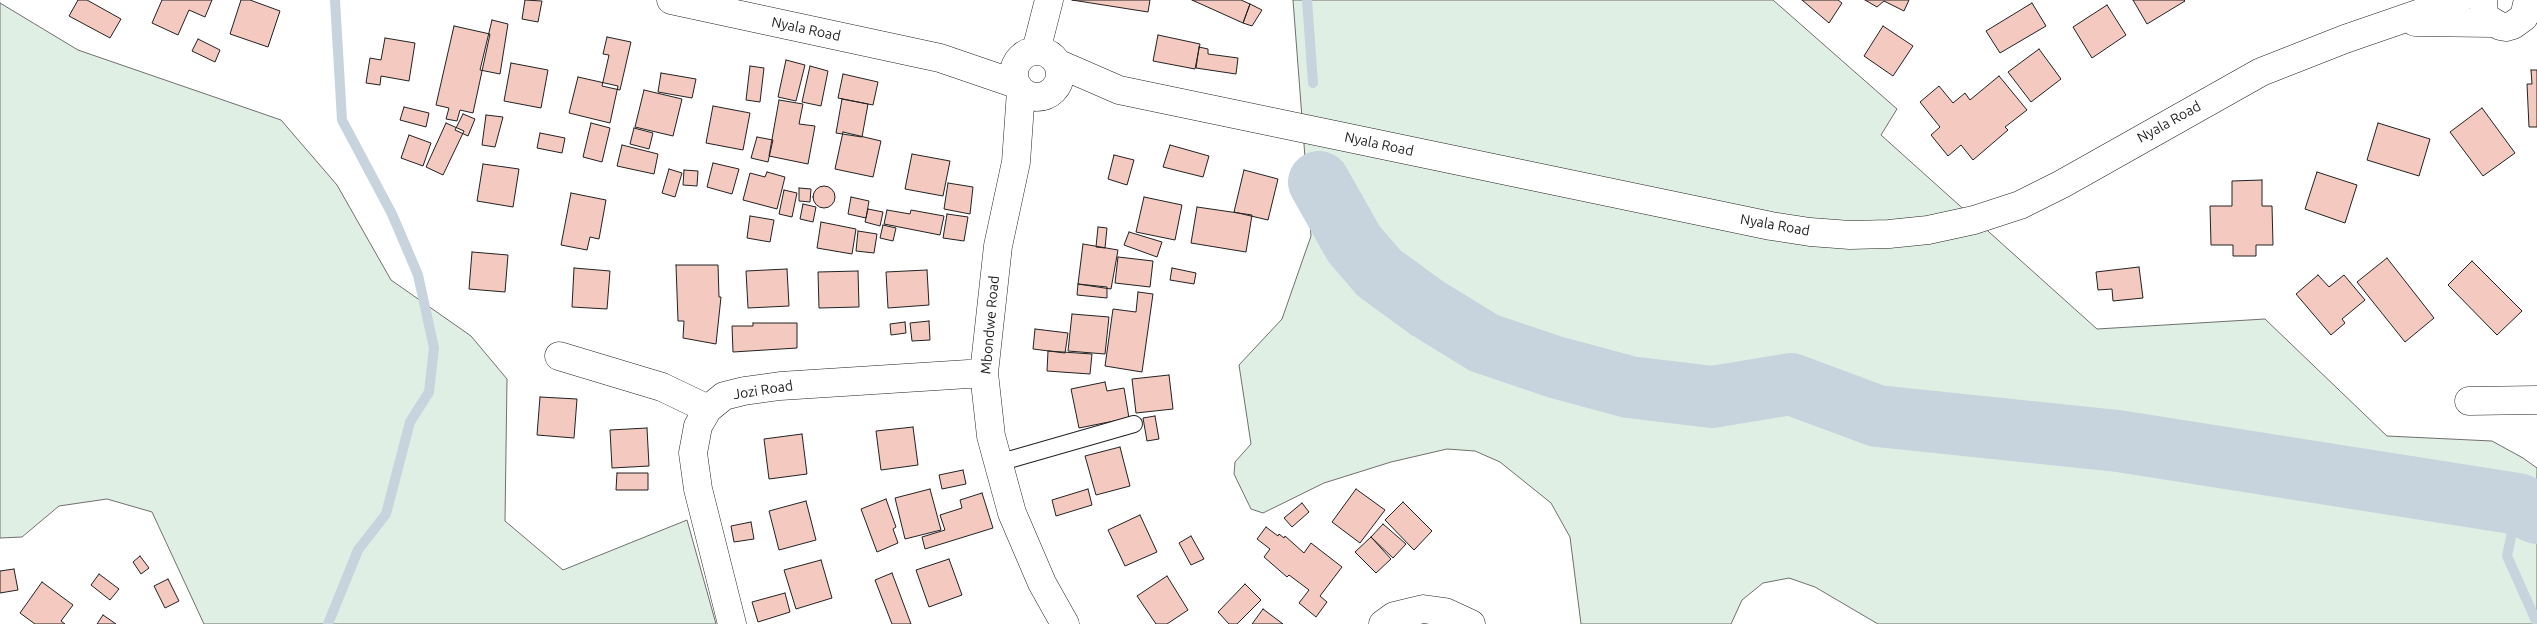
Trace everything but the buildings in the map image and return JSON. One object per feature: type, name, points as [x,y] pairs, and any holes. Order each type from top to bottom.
[{"type":"street","name":"Nyala Road","points":[[671,0],[735,7],[940,58],[1119,90],[1771,226],[1820,233],[1889,234],[1928,230],[1974,220],[2020,205],[2062,184],[2261,72],[2346,39],[2458,0]]},
{"type":"street","name":"Mbondwe Road","points":[[1049,0],[1035,76],[998,246],[984,373],[990,436],[1012,513],[1042,583],[1065,624]]},
{"type":"street","name":"Nyala Road","points":[[2398,22],[2488,11],[2506,27],[2513,25],[2529,11]]},
{"type":"street","points":[[559,356],[662,387],[708,409]]},
{"type":"street","name":"Jozi Road","points":[[732,624],[698,489],[693,453],[698,426],[708,409],[724,396],[771,387],[984,373]]},
{"type":"street","points":[[2469,401],[2537,400]]},
{"type":"street","points":[[1383,624],[1394,616],[1423,609],[1445,612],[1471,624]]},
{"type":"lane","points":[[998,462],[1134,424]]},
{"type":"green space","points":[[1293,0],[1773,0],[1897,109],[1881,135],[2097,329],[2265,319],[2387,436],[2492,441],[2537,468],[2537,624],[1878,624],[1815,587],[1789,578],[1763,583],[1742,600],[1731,624],[1581,624],[1570,537],[1551,503],[1500,462],[1475,451],[1447,449],[1391,462],[1324,483],[1263,513],[1251,509],[1234,474],[1235,462],[1251,444],[1239,365],[1282,319],[1311,236]]},
{"type":"green space","points":[[0,3],[78,50],[281,120],[337,185],[391,280],[471,336],[507,379],[505,521],[563,570],[687,520],[716,624],[204,624],[152,512],[107,499],[59,506],[22,537],[0,538]]},
{"type":"waterway","points":[[328,624],[358,550],[386,514],[410,422],[429,392],[434,348],[418,275],[392,214],[342,120],[335,0]]},
{"type":"waterway","points":[[1307,0],[1313,83]]},
{"type":"waterway","points":[[1319,182],[1354,244],[1379,273],[1427,308],[1484,343],[1555,367],[1629,387],[1712,397],[1791,384],[1877,416],[2118,441],[2518,504],[2537,513]]},
{"type":"waterway","points":[[2518,504],[2507,556],[2537,623]]}]
